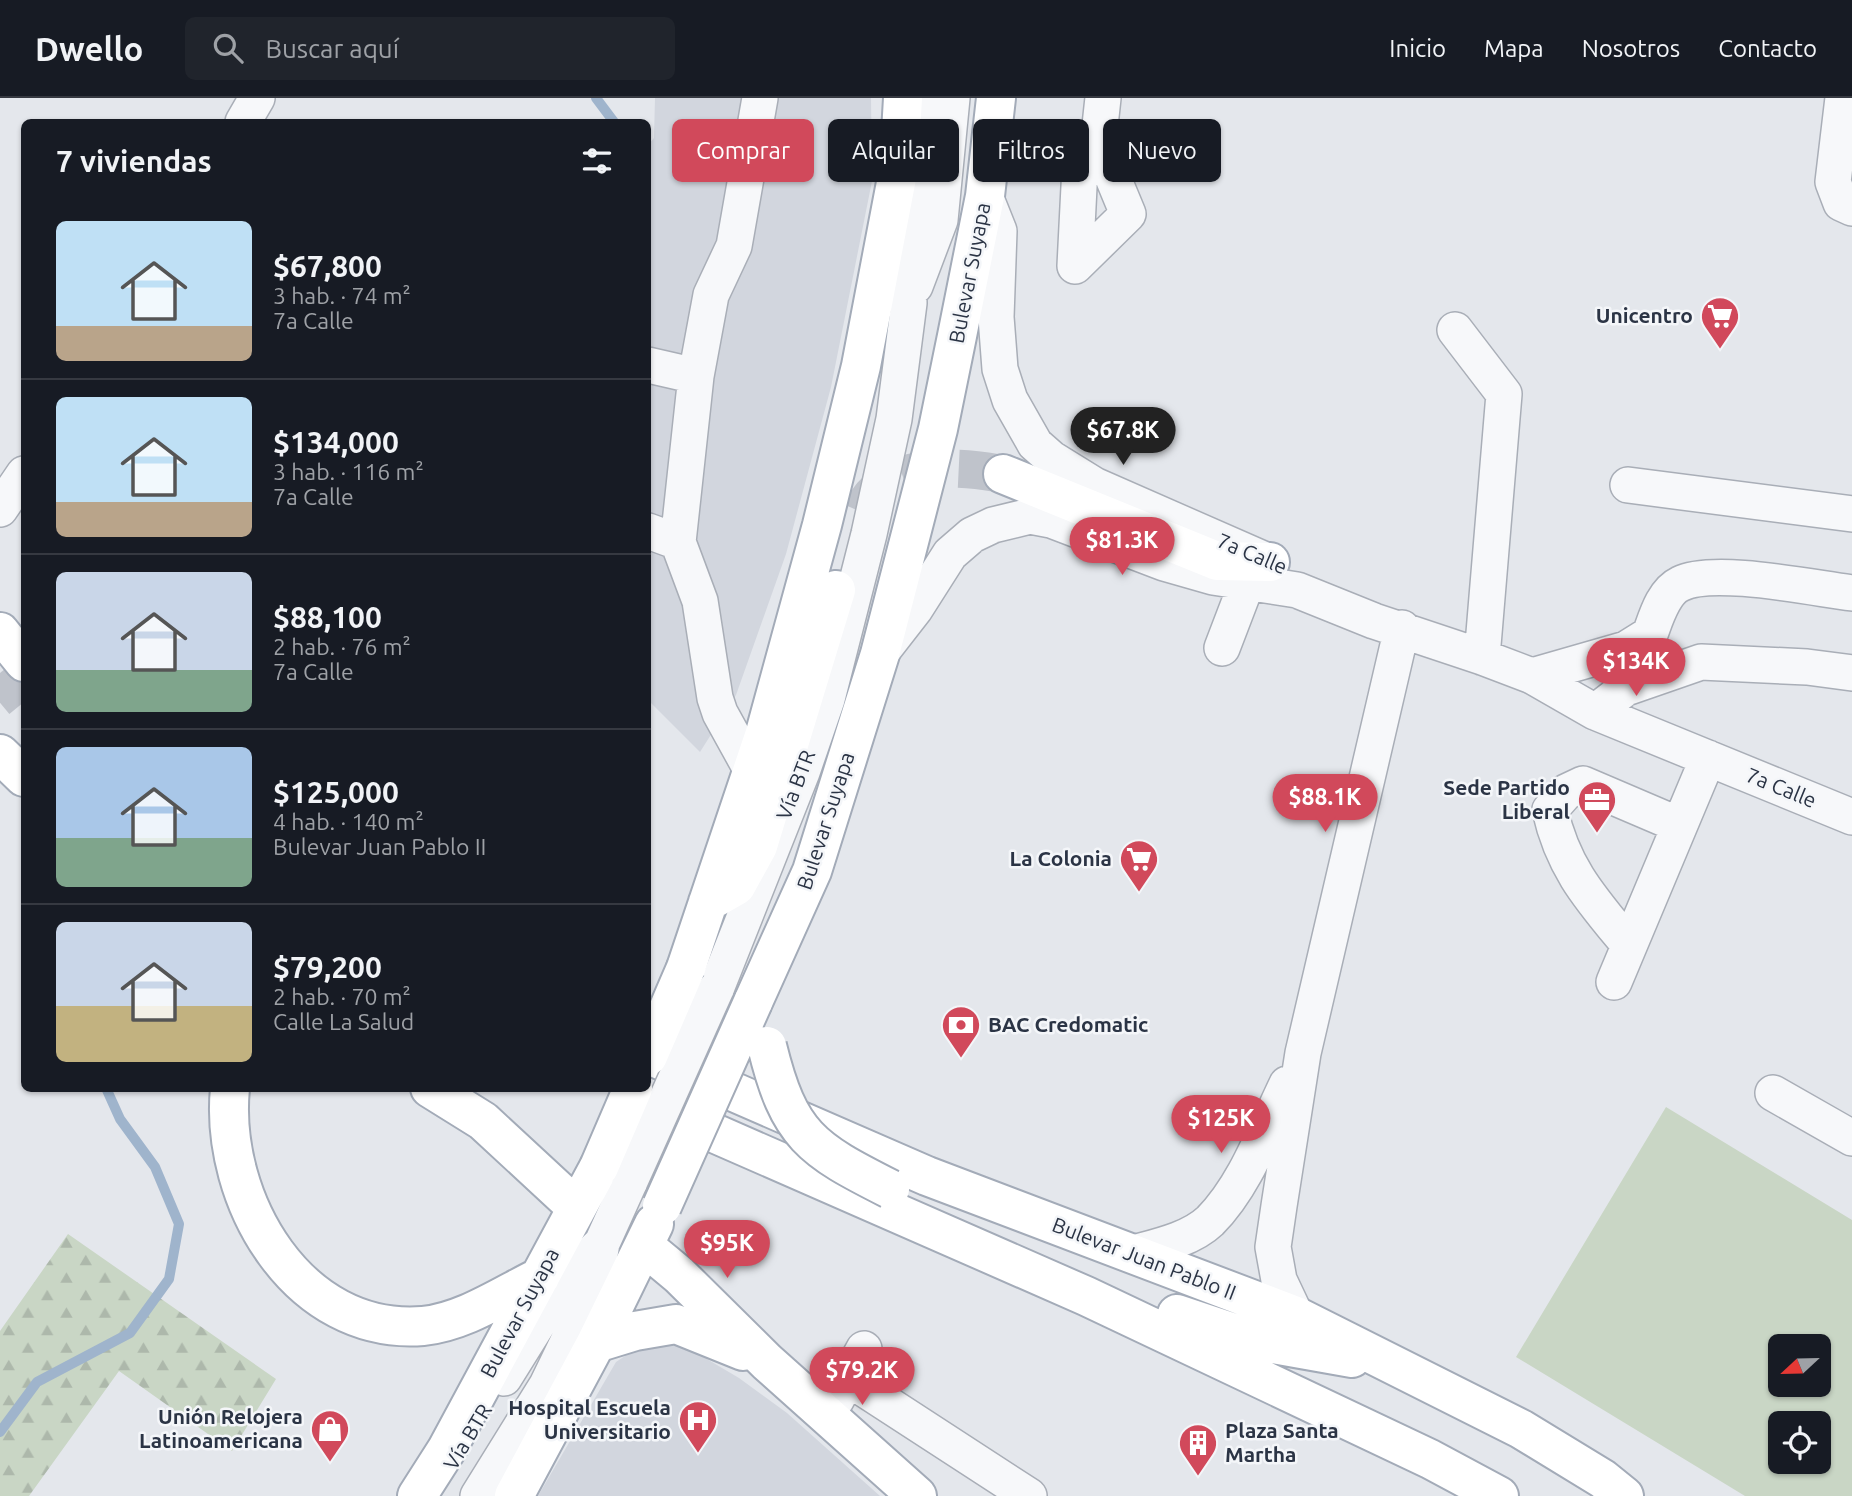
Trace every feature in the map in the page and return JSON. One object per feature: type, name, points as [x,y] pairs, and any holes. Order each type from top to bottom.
[{"type":"main road","points":[[651,1051],[701,979],[708,902],[752,771],[819,538],[862,366],[899,167],[903,98]]},
{"type":"main road","name":"Bulevar Suyapa","points":[[994,119],[996,98]]},
{"type":"main road","name":"Bulevar Suyapa","points":[[514,1496],[596,1343],[644,1246],[812,871],[880,654],[938,429],[987,182]]},
{"type":"main road","points":[[1003,474],[1217,561],[1259,571]]},
{"type":"main road","points":[[708,902],[736,886],[758,846],[836,590]]},
{"type":"main road","points":[[0,632],[21,658]]},
{"type":"main road","points":[[0,754],[21,773]]},
{"type":"main road","points":[[781,941],[768,1046],[777,1087],[796,1126],[831,1159],[890,1189],[1201,1324],[1261,1342],[1392,1365]]},
{"type":"main road","name":"Bulevar Juan Pablo II","points":[[651,1056],[927,1176],[1296,1316],[1521,1429],[1593,1473],[1624,1496]]},
{"type":"main road","points":[[230,1092],[231,1142],[242,1188],[259,1230],[293,1276],[334,1308],[385,1324],[423,1326],[459,1318],[540,1277]]},
{"type":"main road","points":[[436,1092],[483,1121],[577,1209]]},
{"type":"main road","points":[[622,1092],[1086,1296],[1430,1459],[1499,1496]]},
{"type":"main road","name":"Bulevar Suyapa","points":[[418,1496],[447,1449],[577,1209],[615,1174],[632,1092]]},
{"type":"main road","points":[[644,1246],[679,1275],[767,1362],[916,1496]]},
{"type":"main road","points":[[596,1343],[635,1331],[676,1324],[704,1333],[767,1362]]},
{"type":"street","points":[[245,119],[257,98]]},
{"type":"street","points":[[752,771],[715,698],[701,601],[663,536],[711,295],[734,247],[760,98]]},
{"type":"street","name":"Vía BTR","points":[[478,1496],[547,1385],[594,1288],[615,1174],[701,979],[802,772],[827,699],[869,534],[891,431],[909,303],[907,222],[925,98]]},
{"type":"street","name":"Vía BTR","points":[[909,303],[940,220],[951,98]]},
{"type":"street","points":[[1089,150],[1104,156],[1128,214],[1075,265],[1089,150],[1103,98]]},
{"type":"street","points":[[1843,98],[1833,183],[1841,203],[1852,208]]},
{"type":"street","name":"7a Calle","points":[[985,196],[999,231],[996,317],[1000,369],[1010,400],[1034,444],[1052,459],[1094,485],[1259,571],[1380,610],[1402,628],[1532,676],[1595,712],[1852,817]]},
{"type":"street","points":[[1455,330],[1504,394],[1482,657]]},
{"type":"street","points":[[651,372],[696,376]]},
{"type":"street","points":[[0,509],[21,478]]},
{"type":"street","points":[[1628,485],[1852,514]]},
{"type":"street","name":"7a Calle","points":[[880,654],[915,609],[950,554],[972,535],[1014,519],[1030,516],[1051,520],[1164,563],[1213,576],[1259,571]]},
{"type":"street","points":[[1222,648],[1259,571]]},
{"type":"street","points":[[1532,676],[1626,649],[1650,634],[1660,606],[1678,584],[1708,576],[1852,593]]},
{"type":"street","points":[[1296,1316],[1279,1280],[1273,1247],[1303,1053],[1402,628]]},
{"type":"street","points":[[1595,712],[1626,688],[1701,662],[1807,667],[1852,673]]},
{"type":"street","points":[[1614,982],[1708,758]]},
{"type":"street","points":[[1629,945],[1584,890],[1557,844],[1550,810],[1566,792],[1583,784],[1679,825]]},
{"type":"street","points":[[1130,1254],[1174,1241],[1209,1223],[1238,1182],[1303,1053]]},
{"type":"street","points":[[1773,1093],[1822,1118],[1852,1138]]},
{"type":"street","name":"Vía BTR","points":[[432,1496],[567,1277],[602,1243]]},
{"type":"street","points":[[824,1413],[857,1364],[935,1432],[1029,1496]]},
{"type":"shaded area","points":[[655,98],[871,98],[871,119],[828,119],[828,182],[872,182],[831,387],[786,554],[736,695],[700,752],[651,703],[651,142],[654,138]]},
{"type":"shaded area","name":"Hospital Escuela Universitario","points":[[646,1342],[678,1342],[739,1378],[787,1413],[880,1496],[538,1496],[616,1362]]},
{"type":"green space","points":[[1666,1107],[1852,1220],[1852,1496],[1745,1496],[1516,1357]]},
{"type":"green space","points":[[68,1234],[276,1379],[232,1451],[119,1371],[29,1496],[0,1496],[0,1331]]},
{"type":"waterway","points":[[596,98],[612,119]]},
{"type":"waterway","points":[[0,1432],[37,1382],[130,1333],[169,1279],[179,1224],[155,1167],[120,1119],[108,1092]]},
{"type":"tunnel","points":[[861,512],[872,495],[887,483],[904,475],[923,470],[944,469],[1003,474]]},
{"type":"tunnel","points":[[0,673],[21,698]]},
{"type":"place","name":"Unicentro","points":[[1720,350]]},
{"type":"place","name":"Sede Partido Liberal","points":[[1597,834]]},
{"type":"place","name":"La Colonia","points":[[1139,893]]},
{"type":"place","name":"BAC Credomatic","points":[[961,1059]]},
{"type":"place","name":"Hospital Escuela Universitario","points":[[698,1454]]},
{"type":"place","name":"Unión Relojera Latinoamericana","points":[[330,1463]]},
{"type":"place","name":"Plaza Santa Martha","points":[[1198,1477]]}]
